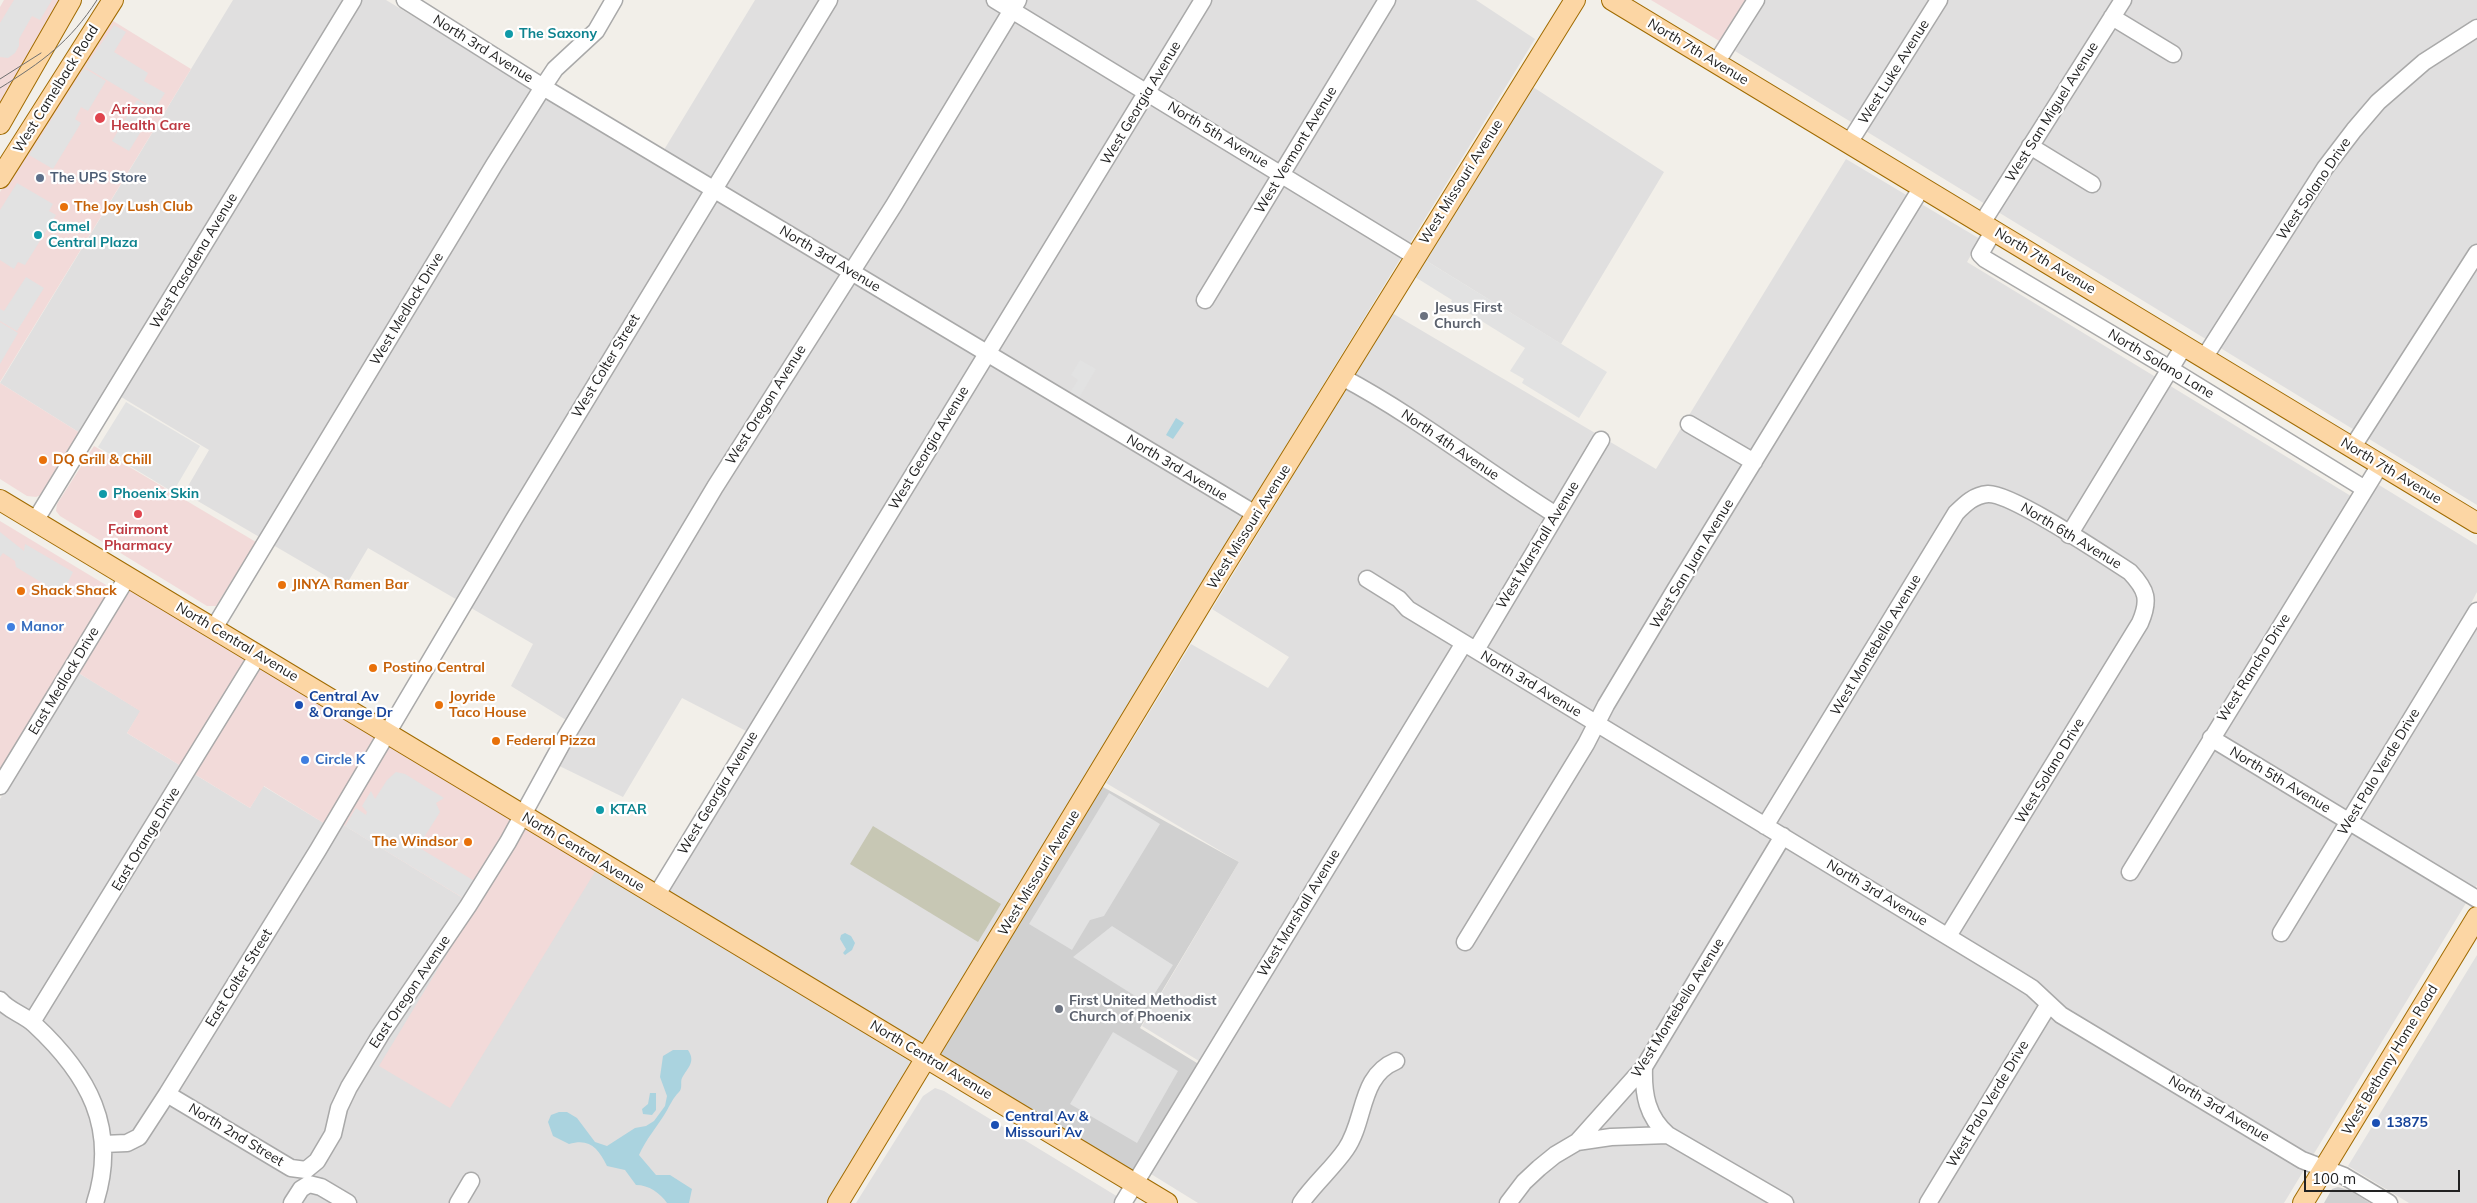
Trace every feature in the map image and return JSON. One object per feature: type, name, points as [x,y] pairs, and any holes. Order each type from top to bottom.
[{"type":"main road","name":"West Camelback Road","points":[[0,124],[71,0]]},
{"type":"main road","name":"West Camelback Road","points":[[0,178],[113,0]]},
{"type":"main road","name":"West Missouri Avenue","points":[[838,1203],[1257,515],[1575,0]]},
{"type":"main road","name":"North 7th Avenue","points":[[1612,0],[2477,524]]},
{"type":"main road","name":"North Central Avenue","points":[[0,500],[1167,1203]]},
{"type":"main road","name":"West Bethany Home Road","points":[[2303,1203],[2477,917]]},
{"type":"street","name":"West Pasadena Avenue","points":[[35,521],[353,0]]},
{"type":"street","name":"North 3rd Avenue","points":[[405,0],[544,87],[1257,515]]},
{"type":"street","name":"West Medlock Drive","points":[[214,628],[494,165],[556,69],[596,30],[614,0]]},
{"type":"street","name":"West Colter Street","points":[[387,733],[713,189],[829,0]]},
{"type":"street","name":"North 5th Avenue","points":[[994,0],[1015,5],[1148,92],[1416,257]]},
{"type":"street","name":"West Georgia Avenue","points":[[656,896],[1203,0]]},
{"type":"street","name":"West Vermont Avenue","points":[[1205,300],[1387,0]]},
{"type":"street","points":[[1716,63],[1756,0]]},
{"type":"street","name":"West Luke Avenue","points":[[1849,143],[1939,0]]},
{"type":"street","name":"West San Miguel Avenue","points":[[1988,227],[2030,146],[2123,0]]},
{"type":"street","name":"West Oregon Avenue","points":[[522,815],[573,724],[715,487],[851,272],[1015,5]]},
{"type":"street","points":[[2112,18],[2172,54]]},
{"type":"street","name":"West Solano Drive","points":[[2204,358],[2325,168],[2354,130],[2378,102],[2424,62],[2477,28]]},
{"type":"street","points":[[2030,146],[2092,184]]},
{"type":"street","name":"West San Juan Avenue","points":[[1465,942],[1922,187]]},
{"type":"street","name":"North Solano Lane","points":[[1988,227],[1980,254],[1985,259],[2366,489]]},
{"type":"street","points":[[2352,448],[2477,253]]},
{"type":"street","points":[[2069,535],[2184,346]]},
{"type":"street","name":"North 4th Avenue","points":[[1342,377],[1454,445],[1502,480],[1556,515]]},
{"type":"street","points":[[1690,424],[1754,462]]},
{"type":"street","name":"West Marshall Avenue","points":[[1123,1203],[1470,647],[1556,515],[1601,440]]},
{"type":"street","name":"West Rancho Drive","points":[[2130,872],[2380,465]]},
{"type":"street","name":"North 6th Avenue","points":[[1977,496],[1989,494],[2003,496],[2130,572],[2139,582],[2147,604]]},
{"type":"street","name":"West Montebello Avenue","points":[[1766,826],[1956,513],[1977,496]]},
{"type":"street","name":"East Medlock Drive","points":[[0,786],[128,576]]},
{"type":"street","name":"North 3rd Avenue","points":[[1367,579],[1399,599],[1408,609],[2032,988],[2061,1015],[2302,1160],[2323,1170],[2344,1176],[2389,1203]]},
{"type":"street","name":"West Solano Drive","points":[[1948,936],[2140,623],[2147,604]]},
{"type":"street","name":"West Palo Verde Drive","points":[[2281,933],[2477,611]]},
{"type":"street","name":"East Orange Drive","points":[[32,1022],[258,655]]},
{"type":"street","name":"East Colter Street","points":[[103,1144],[127,1143],[139,1137],[318,850],[387,733]]},
{"type":"street","name":"North 5th Avenue","points":[[2211,738],[2477,899]]},
{"type":"street","name":"East Oregon Avenue","points":[[292,1203],[333,1134],[343,1098],[367,1057],[422,971],[468,906],[522,815]]},
{"type":"street","name":"West Montebello Avenue","points":[[1508,1203],[1524,1182],[1539,1168],[1554,1155],[1577,1142],[1644,1067],[1783,836]]},
{"type":"street","name":"West Palo Verde Drive","points":[[1928,1203],[2049,1004]]},
{"type":"street","points":[[2,1008],[32,1022],[68,1058],[84,1080],[95,1105],[103,1144],[102,1173],[95,1203]]},
{"type":"street","points":[[1301,1203],[1346,1149],[1373,1079],[1383,1066],[1396,1061]]},
{"type":"street","points":[[1644,1067],[1643,1088],[1649,1110],[1658,1127],[1668,1135],[1784,1203]]},
{"type":"street","name":"North 2nd Street","points":[[167,1094],[308,1177],[348,1203]]},
{"type":"street","points":[[1577,1142],[1668,1135]]},
{"type":"street","points":[[458,1203],[471,1181]]},
{"type":"shaded area","points":[[4,0],[62,0],[0,107],[0,7]]},
{"type":"shaded area","points":[[14,0],[52,0],[40,20],[32,16],[19,39],[19,46],[15,53],[8,58],[0,57],[0,23]]},
{"type":"shaded area","points":[[233,0],[386,0],[656,163],[755,0],[1476,0],[1535,39],[1247,509],[837,1203],[0,1203],[0,799],[77,672],[141,711],[127,733],[250,808],[263,786],[337,831],[342,824],[476,906],[601,862],[656,895],[748,732],[682,698],[623,797],[543,758],[566,720],[511,686],[533,644],[368,548],[345,587],[184,493],[209,450],[108,389],[80,433],[0,383]]},
{"type":"shaded area","points":[[1651,0],[1748,0],[1721,42]]},
{"type":"shaded area","points":[[1766,0],[2477,0],[2477,505],[1735,51]]},
{"type":"shaded area","points":[[110,19],[191,69],[0,382],[0,192]]},
{"type":"shaded area","points":[[114,25],[126,32],[114,52],[148,73],[144,81],[165,93],[155,109],[85,67]]},
{"type":"shaded area","points":[[84,68],[106,81],[88,111],[81,107],[75,119],[81,123],[53,169],[29,155]]},
{"type":"shaded area","points":[[1533,87],[1664,172],[1561,344],[1425,260]]},
{"type":"shaded area","points":[[137,100],[154,110],[129,151],[112,141]]},
{"type":"shaded area","points":[[1846,159],[1980,239],[1967,262],[2364,504],[2379,485],[2477,545],[2477,592],[2467,611],[2477,617],[2477,885],[2284,1203],[1198,1203],[1151,1174],[1212,1069],[1142,1026],[1239,862],[1106,783],[1191,644],[1268,688],[1289,657],[1212,609],[1392,313],[1656,469]]},
{"type":"shaded area","points":[[17,183],[53,204],[49,211],[56,215],[25,265],[18,262],[14,269],[0,260],[0,210]]},
{"type":"shaded area","points":[[1425,260],[1607,372],[1579,418],[1522,383],[1524,379],[1510,371],[1525,348],[1415,277]]},
{"type":"shaded area","points":[[26,277],[44,288],[17,331],[0,321],[0,309],[4,311]]},
{"type":"shaded area","points":[[0,322],[18,333],[0,364]]},
{"type":"shaded area","points":[[1080,360],[1096,369],[1076,403],[1067,397],[1078,380],[1071,375]]},
{"type":"shaded area","points":[[0,383],[80,433],[41,495],[36,497],[27,496],[0,479]]},
{"type":"shaded area","points":[[126,402],[200,446],[173,492],[98,447]]},
{"type":"shaded area","points":[[94,446],[256,542],[216,606],[207,606],[60,516],[56,511],[57,504]]},
{"type":"shaded area","points":[[0,521],[106,585],[109,592],[0,772]]},
{"type":"shaded area","points":[[0,532],[24,551],[25,544],[73,572],[64,590],[64,596],[16,567],[15,561],[3,553],[0,557]]},
{"type":"shaded area","points":[[136,581],[601,862],[450,1108],[379,1066],[476,906],[342,824],[338,832],[264,786],[250,808],[127,733],[140,711],[77,672]]},
{"type":"shaded area","points":[[396,772],[405,774],[444,798],[436,803],[440,812],[418,847],[481,885],[470,902],[345,826],[356,808],[366,815],[367,812],[362,806],[371,791],[375,799],[387,780]]},
{"type":"shaded area","points":[[1094,782],[1239,862],[1140,1028],[1205,1068],[1135,1183],[927,1057]]},
{"type":"shaded area","points":[[1109,793],[1160,824],[1104,916],[1090,920],[1072,950],[1029,924]]},
{"type":"shaded area","points":[[873,826],[1001,904],[978,942],[850,864]]},
{"type":"shaded area","points":[[1112,926],[1173,965],[1148,1004],[1073,957]]},
{"type":"shaded area","points":[[2477,955],[2477,1203],[2409,1203],[2348,1166]]},
{"type":"shaded area","points":[[1113,1032],[1178,1071],[1137,1143],[1070,1104]]},
{"type":"shaded area","points":[[935,1088],[944,1091],[1128,1203],[856,1203],[923,1096]]},
{"type":"shaded area","points":[[2338,1187],[2349,1190],[2370,1203],[2324,1203],[2332,1189]]},
{"type":"water","points":[[1176,418],[1184,423],[1173,439],[1166,435]]},
{"type":"water","points":[[845,933],[851,936],[855,943],[852,950],[845,955],[843,953],[846,949],[840,939],[841,935]]},
{"type":"water","points":[[673,1050],[688,1050],[691,1061],[682,1078],[680,1090],[639,1155],[656,1175],[670,1175],[692,1189],[689,1203],[667,1203],[654,1190],[636,1185],[625,1170],[607,1166],[597,1150],[592,1146],[583,1142],[569,1144],[553,1136],[548,1122],[551,1115],[567,1112],[577,1118],[595,1142],[607,1146],[635,1128],[646,1126],[654,1121],[665,1106],[667,1096],[660,1077],[663,1056]]},
{"type":"water","points":[[650,1093],[656,1093],[656,1110],[652,1115],[643,1114],[642,1109],[648,1104]]},
{"type":"tram line","points":[[0,88],[54,50],[76,28],[97,0]]},
{"type":"tram line","points":[[0,79],[41,53]]},
{"type":"place","name":"The Saxony","points":[[509,34]]},
{"type":"place","name":"Arizona Health Care","points":[[100,118]]},
{"type":"place","name":"The UPS Store","points":[[40,178]]},
{"type":"place","name":"The Joy Lush Club","points":[[64,207]]},
{"type":"place","name":"Camel Central Plaza","points":[[38,235]]},
{"type":"place","name":"Jesus First Church","points":[[1424,316]]},
{"type":"place","name":"DQ Grill & Chill","points":[[43,460]]},
{"type":"place","name":"Phoenix Skin","points":[[103,494]]},
{"type":"place","name":"Fairmont Pharmacy","points":[[138,514]]},
{"type":"place","name":"JINYA Ramen Bar","points":[[282,585]]},
{"type":"place","name":"Shack Shack","points":[[21,591]]},
{"type":"place","name":"Manor","points":[[11,627]]},
{"type":"place","name":"Postino Central","points":[[373,668]]},
{"type":"place","name":"Central Av & Orange Dr","points":[[299,705]]},
{"type":"place","name":"Joyride Taco House","points":[[439,705]]},
{"type":"place","name":"Federal Pizza","points":[[496,741]]},
{"type":"place","name":"Circle K","points":[[305,760]]},
{"type":"place","name":"KTAR","points":[[600,810]]},
{"type":"place","name":"The Windsor","points":[[468,842]]},
{"type":"place","name":"First United Methodist Church of Phoenix","points":[[1059,1009]]},
{"type":"place","name":"13875","points":[[2376,1123]]},
{"type":"place","name":"Central Av & Missouri Av","points":[[995,1125]]}]
